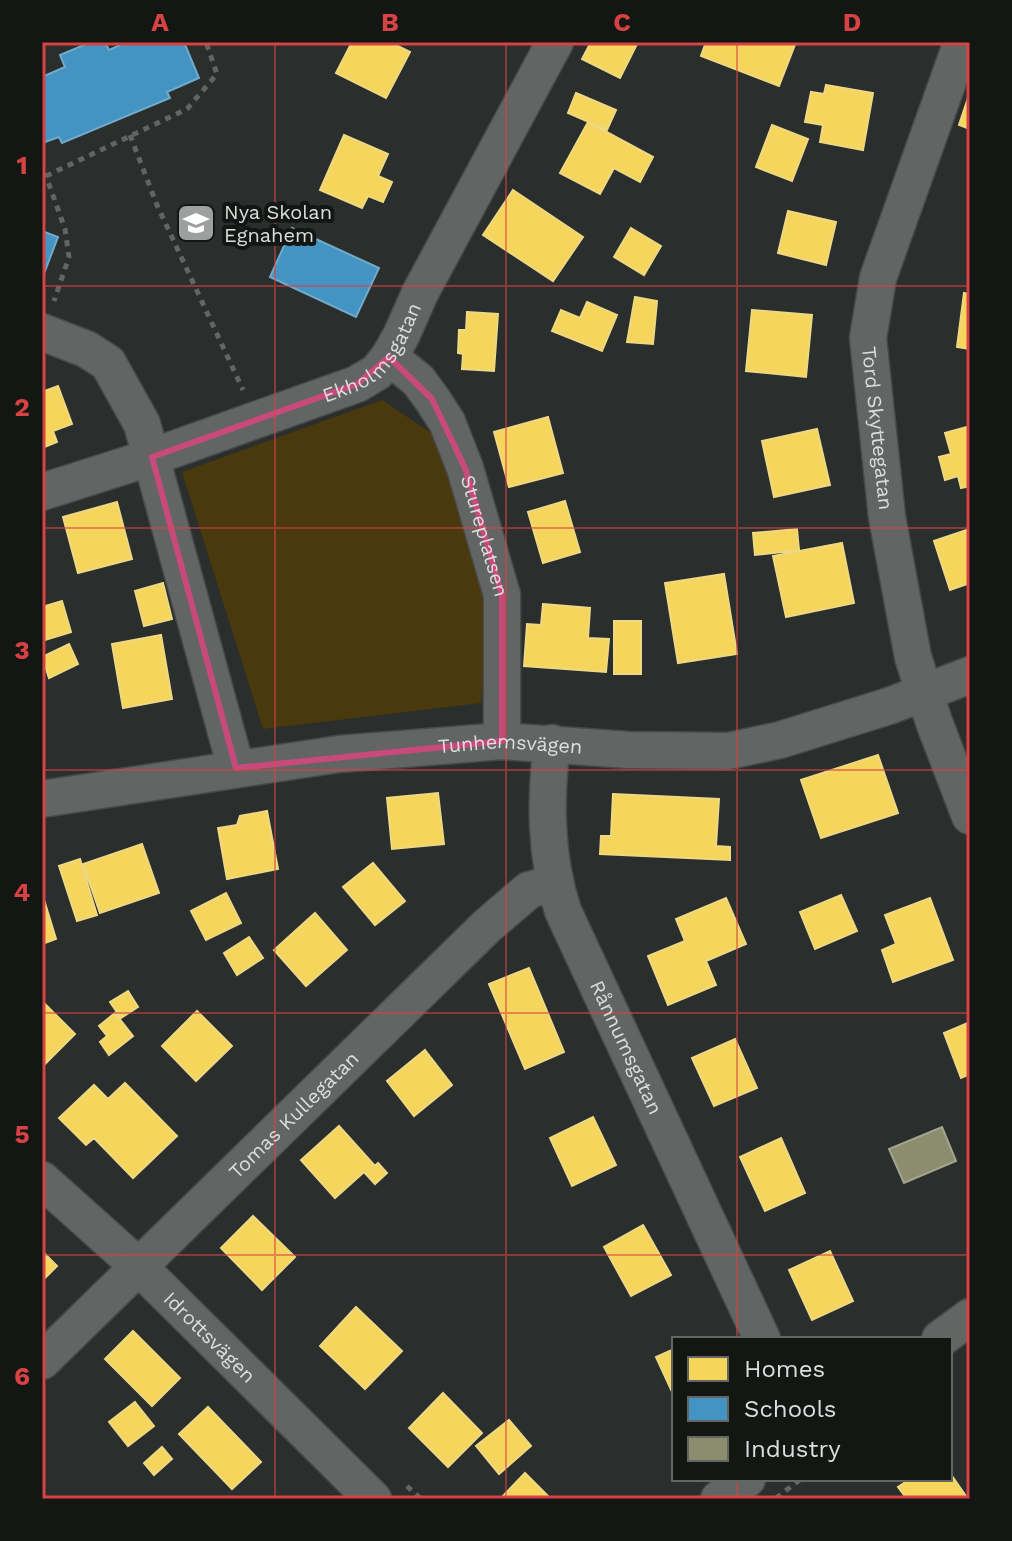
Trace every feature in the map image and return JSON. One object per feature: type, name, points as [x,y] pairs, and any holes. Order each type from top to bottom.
[{"type":"street","name":"Ekholmsgatan","points":[[42,492],[258,421],[357,384],[377,372],[389,357],[555,42]]},
{"type":"street","name":"Tord Skyttegatan","points":[[962,42],[878,278],[868,338],[887,517],[913,657],[970,816]]},
{"type":"street","points":[[48,317],[108,363],[142,424],[236,768]]},
{"type":"street","name":"Stureplatsen","points":[[389,357],[418,380],[432,399],[447,422],[465,468],[502,595],[502,741]]},
{"type":"street","name":"Tunhemsvägen","points":[[42,799],[339,754],[502,741],[629,750],[728,751],[780,740],[924,694],[970,675]]},
{"type":"street","name":"Rånnumsgatan","points":[[552,743],[547,786],[549,850],[554,883],[563,911],[761,1337]]},
{"type":"street","name":"Tomas Kullegatan","points":[[42,1361],[487,926],[529,890],[554,883]]},
{"type":"street","name":"Idrottsvägen","points":[[42,1180],[138,1266],[373,1499]]},
{"type":"street","points":[[943,1337],[970,1317]]},
{"type":"street","points":[[719,1499],[744,1481]]},
{"type":"path","points":[[48,317],[69,257],[65,229],[44,175],[187,109],[217,74],[206,42]]},
{"type":"path","points":[[130,135],[157,205],[258,421]]},
{"type":"path","points":[[774,1499],[798,1481]]},
{"type":"highlighted area","points":[[389,357],[432,399],[465,468],[502,595],[502,741],[236,768],[152,457],[357,384]]},
{"type":"shaded area","points":[[382,400],[443,441],[489,609],[481,703],[263,729],[182,472]]},
{"type":"building: Homes","points":[[352,42],[390,42],[410,52],[386,98],[336,73]]},
{"type":"building: Homes","points":[[591,42],[638,42],[620,78],[582,59]]},
{"type":"building: Homes","points":[[706,42],[796,42],[779,86],[701,56]]},
{"type":"building: Homes","points":[[826,85],[873,93],[863,150],[820,142],[823,125],[805,122],[811,92],[824,94]]},
{"type":"building: Homes","points":[[970,92],[970,129],[959,125]]},
{"type":"building: Homes","points":[[576,93],[616,110],[607,130],[568,113]]},
{"type":"building: Homes","points":[[588,122],[653,157],[640,182],[614,168],[600,194],[560,173]]},
{"type":"building: Homes","points":[[772,125],[808,139],[792,181],[756,167]]},
{"type":"building: Homes","points":[[344,135],[388,154],[378,176],[392,182],[383,202],[368,196],[362,208],[320,190]]},
{"type":"building: Homes","points":[[513,190],[583,237],[553,281],[483,235]]},
{"type":"building: Homes","points":[[788,211],[836,222],[826,265],[778,253]]},
{"type":"building: Homes","points":[[631,228],[661,246],[644,275],[614,257]]},
{"type":"building: Homes","points":[[964,293],[970,294],[970,349],[957,347]]},
{"type":"building: Homes","points":[[635,297],[657,301],[653,344],[627,342]]},
{"type":"building: Homes","points":[[587,302],[617,315],[602,351],[552,331],[561,310],[580,318]]},
{"type":"building: Homes","points":[[752,310],[812,315],[806,377],[746,371]]},
{"type":"building: Homes","points":[[467,312],[498,314],[494,371],[462,369],[463,354],[458,353],[459,330],[466,330]]},
{"type":"building: Homes","points":[[58,386],[72,424],[53,431],[57,442],[42,448],[42,392]]},
{"type":"building: Homes","points":[[548,417],[563,473],[509,487],[494,432]]},
{"type":"building: Homes","points":[[970,426],[970,486],[961,488],[958,476],[945,480],[939,457],[951,454],[945,433]]},
{"type":"building: Homes","points":[[817,429],[830,485],[774,497],[762,441]]},
{"type":"building: Homes","points":[[565,501],[580,552],[543,563],[528,512]]},
{"type":"building: Homes","points":[[117,502],[132,559],[78,573],[63,517]]},
{"type":"building: Homes","points":[[797,529],[799,550],[755,555],[753,533]]},
{"type":"building: Homes","points":[[970,529],[970,583],[950,590],[934,541]]},
{"type":"building: Homes","points":[[842,543],[854,603],[786,617],[773,556]]},
{"type":"building: Homes","points":[[724,574],[737,654],[678,663],[665,583]]},
{"type":"building: Homes","points":[[163,583],[172,619],[144,626],[135,591]]},
{"type":"building: Homes","points":[[62,601],[71,632],[42,641],[42,607]]},
{"type":"building: Homes","points":[[543,604],[590,608],[588,638],[609,639],[606,672],[524,666],[527,624],[541,625]]},
{"type":"building: Homes","points":[[614,621],[641,621],[641,674],[614,674]]},
{"type":"building: Homes","points":[[161,635],[172,699],[123,708],[112,644]]},
{"type":"building: Homes","points":[[69,644],[78,664],[49,678],[42,657]]},
{"type":"building: Homes","points":[[878,755],[898,813],[821,838],[801,780]]},
{"type":"building: Homes","points":[[438,793],[444,844],[392,849],[387,798]]},
{"type":"building: Homes","points":[[613,794],[719,799],[716,846],[730,847],[730,860],[600,854],[601,836],[611,836]]},
{"type":"building: Homes","points":[[267,811],[278,869],[227,879],[218,828],[237,825],[240,816]]},
{"type":"building: Homes","points":[[142,844],[159,893],[100,913],[83,864]]},
{"type":"building: Homes","points":[[80,859],[97,915],[77,921],[59,866]]},
{"type":"building: Homes","points":[[373,863],[405,901],[375,925],[343,887]]},
{"type":"building: Homes","points":[[42,893],[56,939],[42,944]]},
{"type":"building: Homes","points":[[226,893],[241,923],[206,940],[191,911]]},
{"type":"building: Homes","points":[[841,895],[857,931],[815,949],[800,912]]},
{"type":"building: Homes","points":[[726,898],[746,944],[706,961],[716,985],[668,1005],[648,956],[685,941],[676,919]]},
{"type":"building: Homes","points":[[930,898],[953,960],[893,982],[882,950],[896,944],[885,915]]},
{"type":"building: Homes","points":[[315,913],[347,950],[306,986],[274,950]]},
{"type":"building: Homes","points":[[249,937],[263,958],[237,975],[224,953]]},
{"type":"building: Homes","points":[[529,968],[564,1052],[525,1069],[489,984]]},
{"type":"building: Homes","points":[[128,991],[138,1007],[121,1018],[110,1002]]},
{"type":"building: Homes","points":[[42,1001],[75,1034],[42,1067]]},
{"type":"building: Homes","points":[[197,1011],[232,1046],[196,1081],[162,1046]]},
{"type":"building: Homes","points":[[115,1013],[133,1036],[109,1055],[100,1042],[107,1036],[99,1026]]},
{"type":"building: Homes","points":[[970,1022],[970,1074],[961,1078],[944,1033]]},
{"type":"building: Homes","points":[[735,1039],[757,1088],[714,1106],[692,1058]]},
{"type":"building: Homes","points":[[425,1050],[452,1085],[414,1116],[387,1081]]},
{"type":"building: Homes","points":[[125,1083],[177,1136],[133,1178],[94,1138],[86,1145],[59,1118],[94,1085],[108,1099]]},
{"type":"building: Homes","points":[[593,1117],[616,1165],[572,1186],[550,1138]]},
{"type":"building: Homes","points":[[339,1126],[375,1166],[378,1163],[387,1173],[375,1184],[364,1172],[335,1198],[301,1160]]},
{"type":"building: Homes","points":[[781,1138],[805,1193],[765,1211],[740,1157]]},
{"type":"building: Homes","points":[[253,1216],[295,1257],[262,1290],[221,1248]]},
{"type":"building: Homes","points":[[643,1225],[671,1275],[631,1296],[604,1247]]},
{"type":"building: Homes","points":[[42,1251],[57,1266],[42,1281]]},
{"type":"building: Homes","points":[[830,1251],[853,1301],[812,1320],[789,1270]]},
{"type":"building: Homes","points":[[356,1307],[402,1351],[365,1389],[320,1346]]},
{"type":"building: Homes","points":[[133,1331],[180,1378],[152,1406],[105,1359]]},
{"type":"building: Homes","points":[[672,1350],[672,1392],[656,1357]]},
{"type":"building: Homes","points":[[443,1393],[482,1433],[448,1467],[409,1428]]},
{"type":"building: Homes","points":[[135,1402],[154,1426],[128,1446],[109,1422]]},
{"type":"building: Homes","points":[[208,1407],[261,1462],[232,1489],[179,1434]]},
{"type":"building: Homes","points":[[509,1420],[531,1446],[499,1474],[476,1446]]},
{"type":"building: Homes","points":[[162,1447],[172,1459],[154,1475],[144,1463]]},
{"type":"building: Homes","points":[[525,1473],[551,1499],[500,1499]]},
{"type":"building: Homes","points":[[952,1476],[968,1499],[907,1499],[898,1487],[907,1481],[952,1481]]},
{"type":"building: Schools","points":[[91,42],[105,42],[109,50],[127,42],[184,42],[199,78],[167,92],[170,98],[62,143],[59,137],[42,143],[42,77],[65,67],[60,55]]},
{"type":"building: Schools","points":[[292,228],[379,268],[356,317],[270,277]]},
{"type":"building: Schools","points":[[42,231],[58,237],[42,279]]},
{"type":"building: Industry","points":[[942,1127],[956,1161],[904,1183],[889,1149]]},
{"type":"place","name":"Nya Skolan Egnahem","points":[[196,223]]}]
